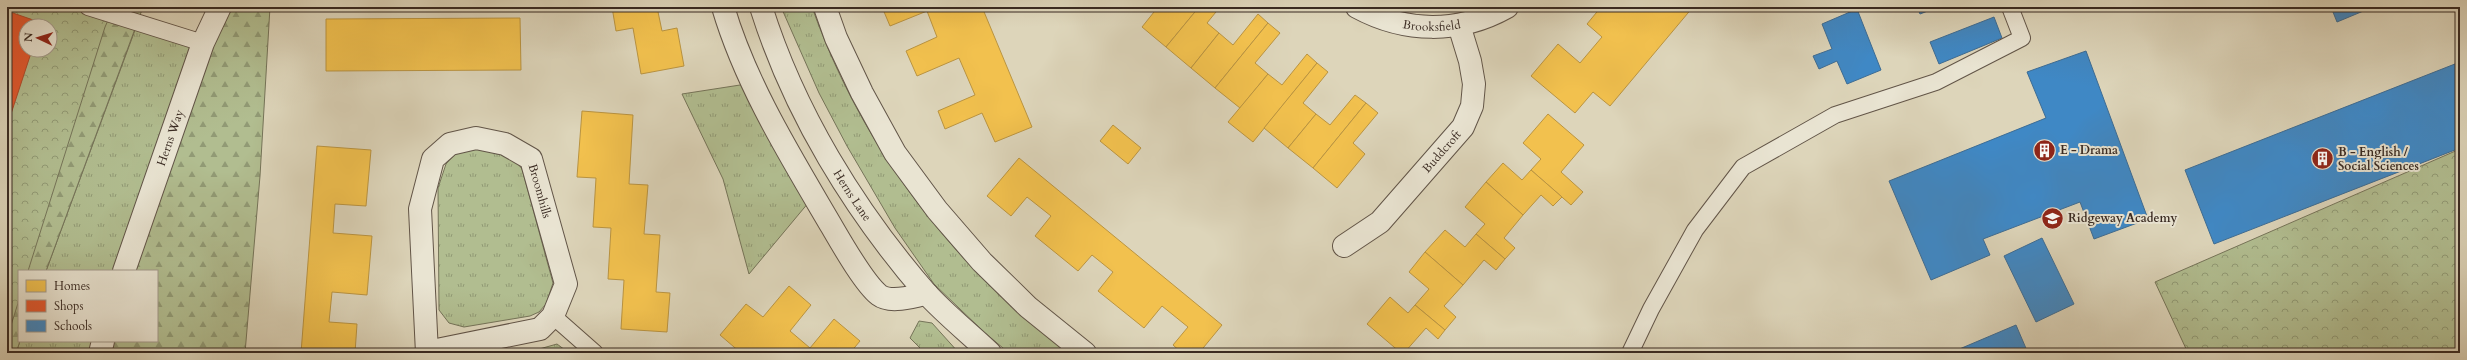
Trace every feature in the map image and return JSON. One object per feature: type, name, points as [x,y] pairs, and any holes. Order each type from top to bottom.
[{"type":"street","name":"Herns Way","points":[[124,270],[203,43],[220,7]]},
{"type":"street","points":[[722,7],[729,29],[753,83],[787,151],[852,260],[880,295],[890,298],[927,294]]},
{"type":"street","name":"Herns Lane","points":[[760,7],[795,95],[825,151],[864,211],[927,294],[990,353]]},
{"type":"street","points":[[825,7],[836,38],[862,93],[895,153],[928,197],[982,262],[1028,308],[1085,353]]},
{"type":"street","name":"Brooksfield","points":[[1357,7],[1397,24],[1425,28],[1459,26],[1488,18],[1507,7]]},
{"type":"street","name":"Buddcroft","points":[[1344,246],[1380,222],[1463,127],[1472,106],[1474,84],[1470,61],[1459,26]]},
{"type":"street","name":"Broomhills","points":[[476,138],[505,144],[531,159],[566,284],[553,316],[540,329],[427,353],[420,209],[433,159],[450,144],[476,138]]},
{"type":"street","points":[[100,353],[104,342]]},
{"type":"lane","points":[[88,7],[203,43]]},
{"type":"lane","points":[[1630,353],[1651,309],[1695,230],[1742,167],[1835,115],[1936,82],[2022,38],[2010,7]]},
{"type":"lane","points":[[553,316],[595,353]]},
{"type":"green space","points":[[7,7],[114,7],[105,27],[28,270],[18,270],[18,303],[7,338]]},
{"type":"green space","points":[[52,7],[143,7],[46,270],[18,270],[18,342],[20,342],[16,353],[7,353],[7,137],[46,58],[58,58],[58,18],[51,18]]},
{"type":"green space","points":[[220,7],[270,7],[260,176],[245,353],[108,353],[111,342],[158,342],[158,270],[127,270]]},
{"type":"green space","points":[[781,7],[812,7],[832,58],[856,107],[884,154],[914,199],[949,241],[986,281],[1025,318],[1068,353],[1009,353],[985,333],[934,284],[895,228],[847,146],[819,93]]},
{"type":"green space","points":[[138,22],[203,43],[122,270],[46,270]]},
{"type":"green space","points":[[753,83],[814,196],[749,274],[723,179],[682,94]]},
{"type":"green space","points":[[468,149],[484,149],[505,154],[522,169],[553,283],[546,304],[539,312],[530,316],[464,327],[449,323],[439,310],[438,188],[446,164],[455,154]]},
{"type":"green space","points":[[2460,149],[2460,353],[2188,353],[2155,282]]},
{"type":"green space","points":[[919,321],[932,323],[959,353],[925,353],[910,338]]},
{"type":"green space","points":[[20,342],[97,342],[93,353],[16,353]]},
{"type":"green space","points":[[557,344],[569,353],[525,353]]},
{"type":"building: Homes","points":[[612,7],[657,7],[662,31],[677,28],[684,66],[641,74],[633,28],[616,31]]},
{"type":"building: Homes","points":[[882,7],[982,7],[1032,127],[995,142],[982,113],[945,129],[938,111],[975,95],[959,58],[917,76],[906,51],[937,37],[927,11],[890,26]]},
{"type":"building: Homes","points":[[1158,7],[1199,7],[1166,47],[1142,27]]},
{"type":"building: Homes","points":[[1199,7],[1220,7],[1207,23],[1219,33],[1191,68],[1166,47]]},
{"type":"building: Homes","points":[[1601,7],[1693,7],[1610,106],[1593,92],[1575,113],[1531,76],[1558,44],[1580,63],[1602,37],[1587,24]]},
{"type":"building: Homes","points":[[1258,14],[1268,23],[1215,88],[1191,68],[1219,33],[1233,45]]},
{"type":"building: Homes","points":[[520,18],[521,70],[326,71],[326,19]]},
{"type":"building: Homes","points":[[1268,23],[1280,33],[1255,63],[1268,74],[1240,108],[1215,88]]},
{"type":"building: Homes","points":[[1307,54],[1317,63],[1253,142],[1228,122],[1268,74],[1282,85]]},
{"type":"building: Homes","points":[[1317,63],[1328,72],[1303,103],[1316,114],[1288,148],[1264,128]]},
{"type":"building: Homes","points":[[1355,95],[1366,103],[1313,168],[1288,148],[1316,114],[1330,125]]},
{"type":"building: Homes","points":[[1366,103],[1378,113],[1353,143],[1365,154],[1337,188],[1313,168]]},
{"type":"building: Homes","points":[[582,111],[633,115],[629,184],[648,185],[644,234],[660,235],[656,292],[670,293],[667,332],[621,329],[624,280],[608,279],[611,228],[593,227],[596,178],[577,177]]},
{"type":"building: Homes","points":[[1548,114],[1584,145],[1561,172],[1583,192],[1571,205],[1531,170],[1541,159],[1523,143]]},
{"type":"building: Homes","points":[[1113,125],[1141,148],[1128,164],[1100,141]]},
{"type":"building: Homes","points":[[317,146],[371,150],[366,206],[335,204],[333,233],[372,236],[367,295],[332,292],[329,322],[357,324],[355,353],[301,353]]},
{"type":"building: Homes","points":[[1019,158],[1222,325],[1199,353],[1182,353],[1173,345],[1188,327],[1162,306],[1144,328],[1098,291],[1113,272],[1092,255],[1078,271],[1035,236],[1051,216],[1027,197],[1011,216],[987,196]]},
{"type":"building: Homes","points":[[1503,163],[1522,180],[1531,170],[1562,197],[1553,206],[1541,195],[1523,215],[1486,182]]},
{"type":"building: Homes","points":[[1486,182],[1523,215],[1504,238],[1515,248],[1505,259],[1476,234],[1485,224],[1465,207]]},
{"type":"building: Homes","points":[[1445,230],[1465,247],[1476,234],[1505,259],[1496,270],[1484,260],[1463,285],[1425,252]]},
{"type":"building: Homes","points":[[1425,252],[1463,285],[1444,306],[1456,317],[1445,330],[1415,305],[1429,289],[1409,272]]},
{"type":"building: Homes","points":[[789,286],[811,305],[790,331],[810,348],[834,319],[860,341],[850,353],[741,353],[720,335],[746,304],[763,317]]},
{"type":"building: Homes","points":[[1390,297],[1408,313],[1415,305],[1445,330],[1438,339],[1426,328],[1404,353],[1401,353],[1367,324]]},
{"type":"building: Shops","points":[[7,11],[27,18],[18,18],[18,58],[29,58],[7,126]]},
{"type":"building: Schools","points":[[1917,7],[1938,7],[1920,14]]},
{"type":"building: Schools","points":[[2331,7],[2373,7],[2337,22]]},
{"type":"building: Schools","points":[[1857,9],[1881,70],[1847,84],[1837,61],[1819,69],[1813,56],[1832,49],[1822,24]]},
{"type":"building: Schools","points":[[1994,17],[2002,38],[1939,64],[1930,42]]},
{"type":"building: Schools","name":"E - Drama","points":[[2086,51],[2148,219],[2094,239],[2080,202],[1983,239],[1990,255],[1931,280],[1889,181],[2046,118],[2027,72]]},
{"type":"building: Schools","name":"B - English / Social Sciences","points":[[2460,62],[2460,148],[2214,244],[2185,170]]},
{"type":"building: Schools","points":[[2042,238],[2074,304],[2036,322],[2004,256]]},
{"type":"building: Schools","points":[[2016,325],[2028,353],[1950,353]]},
{"type":"place","name":"E - Drama","points":[[2045,150]]},
{"type":"place","name":"B - English / Social Sciences","points":[[2323,159]]},
{"type":"place","name":"Ridgeway Academy","points":[[2052,218]]}]
